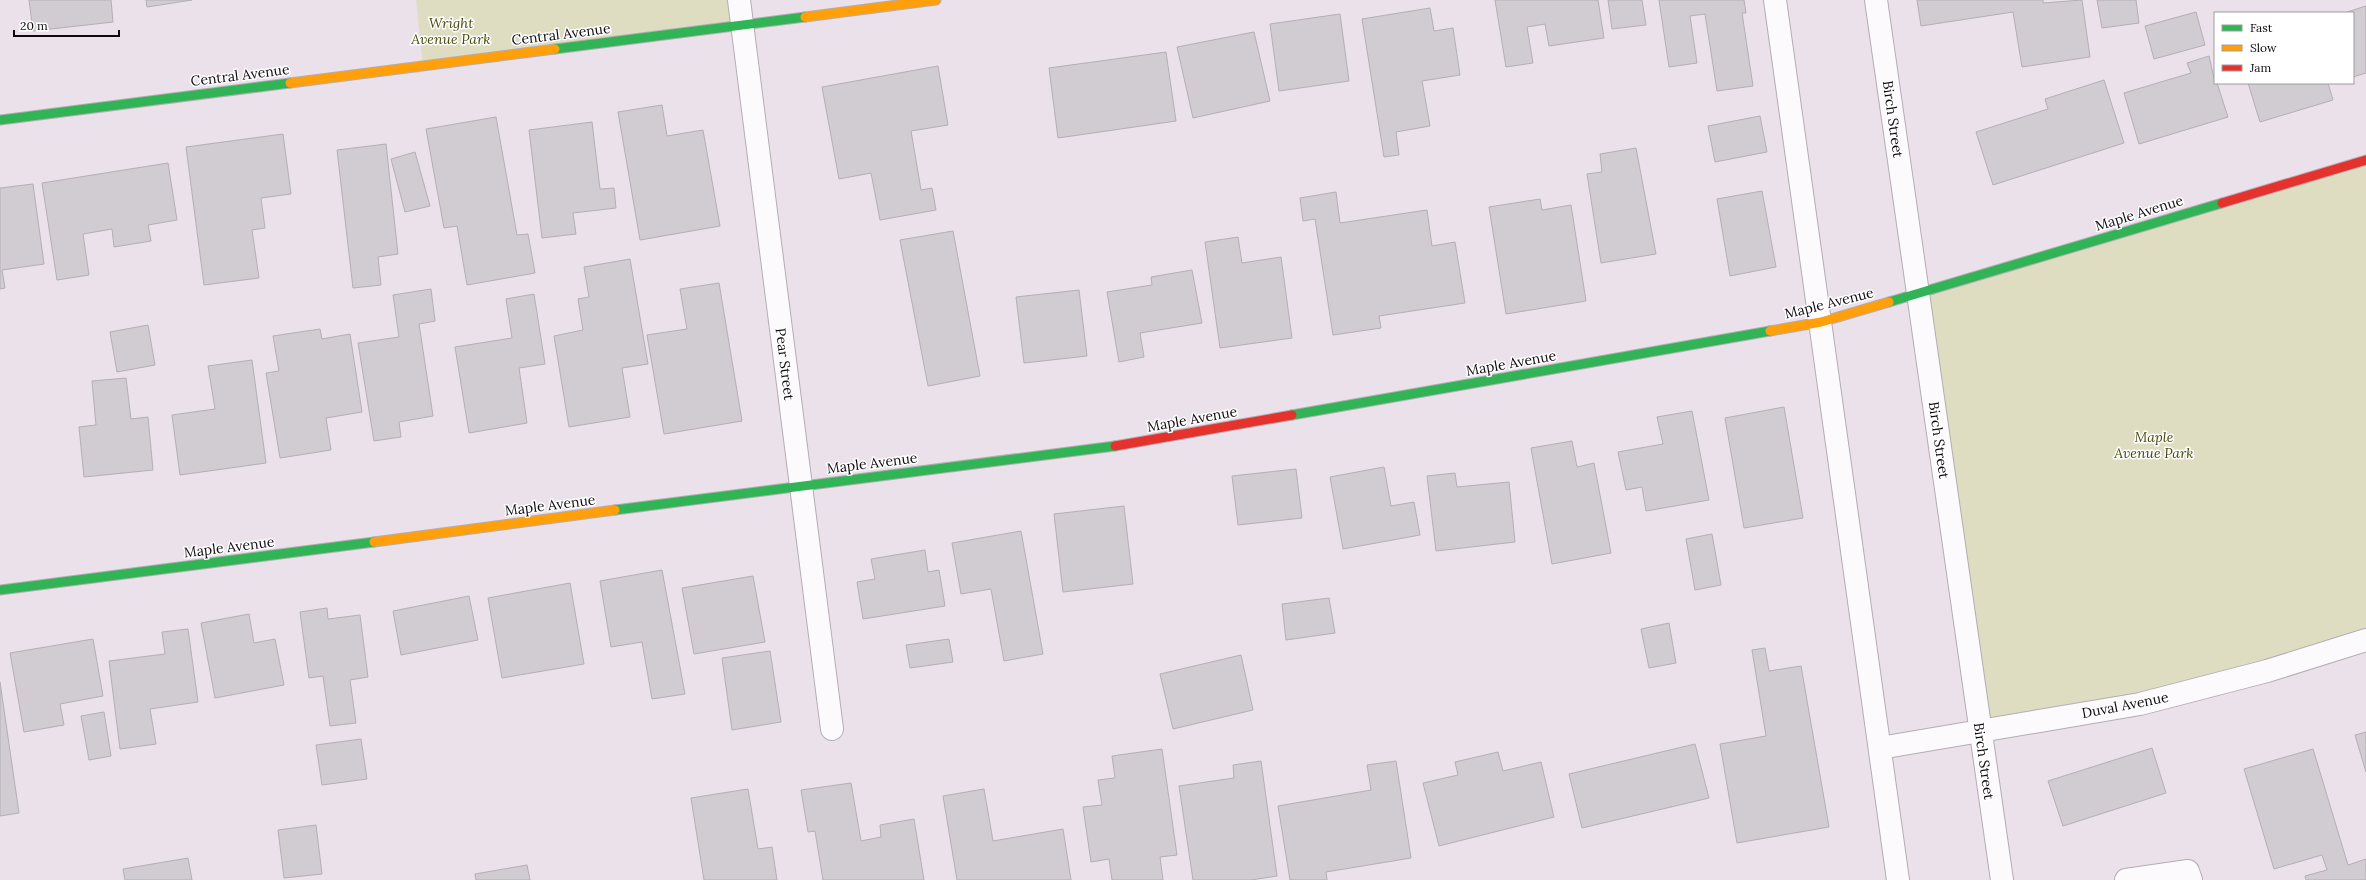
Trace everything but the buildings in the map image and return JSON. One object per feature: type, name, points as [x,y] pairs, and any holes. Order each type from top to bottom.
[{"type":"street","name":"Pear Street","points":[[739,0],[832,729]]},
{"type":"street","name":"Central Avenue","points":[[0,120],[936,0]]},
{"type":"street","points":[[1776,0],[1898,880]]},
{"type":"street","name":"Birch Street","points":[[1876,0],[2002,880]]},
{"type":"street","name":"Maple Avenue","points":[[0,590],[1142,442],[1820,322],[2366,160]]},
{"type":"street","name":"Duval Avenue","points":[[1880,748],[2140,704],[2268,671],[2366,640]]},
{"type":"street","points":[[2126,880],[2188,871],[2191,880]]},
{"type":"green space","name":"Wright Avenue Park","points":[[416,0],[739,0],[742,25],[423,66]]},
{"type":"green space","name":"Maple Avenue Park","points":[[2366,160],[2366,640],[1980,731],[1918,294]]},
{"type":"traffic: fast","points":[[555,49],[805,17]]},
{"type":"traffic: fast","points":[[0,120],[290,83]]},
{"type":"traffic: fast","points":[[1889,302],[2222,203]]},
{"type":"traffic: fast","points":[[1292,415],[1770,331]]},
{"type":"traffic: fast","points":[[615,510],[1115,446]]},
{"type":"traffic: fast","points":[[0,590],[374,542]]},
{"type":"traffic: slow","points":[[805,17],[936,0]]},
{"type":"traffic: slow","points":[[290,83],[555,49]]},
{"type":"traffic: slow","points":[[1770,331],[1821,322],[1889,302]]},
{"type":"traffic: slow","points":[[374,542],[615,510]]},
{"type":"traffic: jam","points":[[2222,203],[2366,160]]},
{"type":"traffic: jam","points":[[1115,446],[1292,415]]}]
